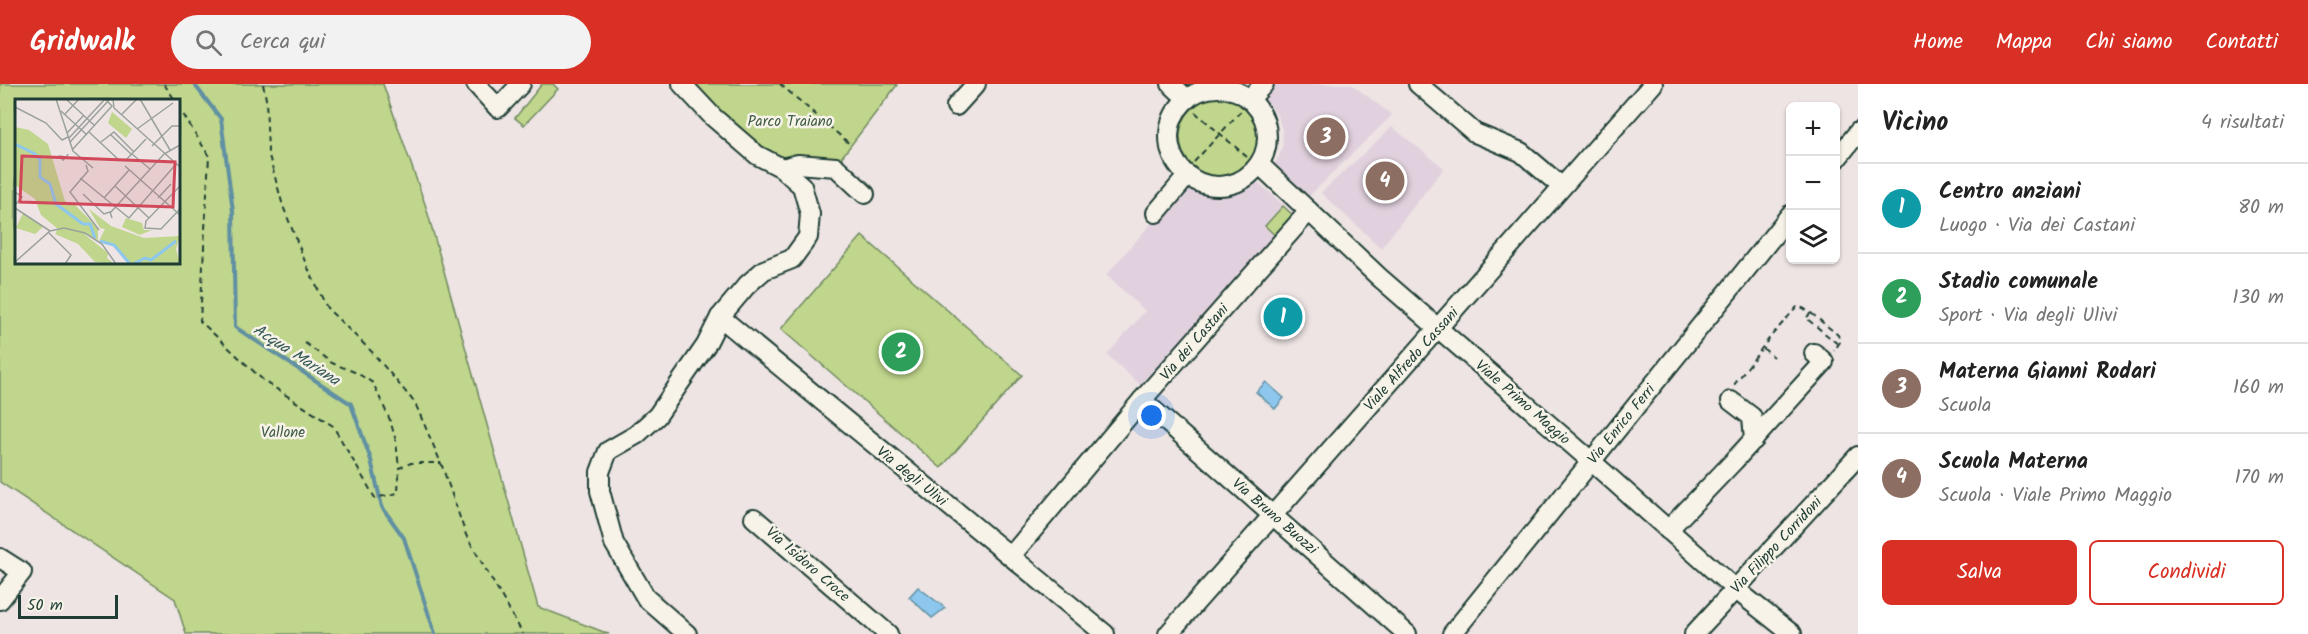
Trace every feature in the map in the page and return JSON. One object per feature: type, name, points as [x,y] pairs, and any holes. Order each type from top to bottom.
[{"type":"street","points":[[476,84],[498,108],[521,84]]},
{"type":"street","points":[[682,84],[713,117],[757,155],[782,168],[802,186],[810,214],[808,237],[792,259],[764,270],[747,285],[720,317],[706,345],[657,416],[636,435],[608,451],[600,472],[600,491],[614,543],[646,598],[687,634]]},
{"type":"street","points":[[956,106],[976,84]]},
{"type":"street","points":[[1171,84],[1186,100]]},
{"type":"street","points":[[1250,99],[1264,84]]},
{"type":"street","points":[[1418,84],[1475,133],[1521,152],[1561,186]]},
{"type":"street","name":"Viale Alfredo Cassani","points":[[1168,634],[1653,84]]},
{"type":"street","points":[[1219,88],[1236,91],[1250,99],[1260,110],[1267,130],[1266,151],[1258,165],[1243,179],[1221,185],[1198,181],[1187,174],[1174,159],[1169,135],[1174,117],[1186,100],[1202,90],[1219,88]]},
{"type":"street","points":[[1839,156],[1858,132]]},
{"type":"street","points":[[782,168],[798,164],[836,167],[865,194]]},
{"type":"street","name":"Viale Primo Maggio","points":[[1258,165],[1438,329],[1736,589],[1792,634]]},
{"type":"street","points":[[1156,213],[1187,174]]},
{"type":"street","name":"Via dei Castani","points":[[1011,556],[1142,400],[1309,211]]},
{"type":"street","name":"Via Enrico Ferri","points":[[1452,634],[1786,221]]},
{"type":"street","name":"Via degli Ulivi","points":[[720,317],[1105,634]]},
{"type":"street","points":[[1668,530],[1754,440],[1819,357]]},
{"type":"street","points":[[1732,394],[1752,417],[1754,440]]},
{"type":"street","name":"Via Bruno Buozzi","points":[[1142,400],[1407,634]]},
{"type":"street","name":"Via Filippo Corridoni","points":[[1695,634],[1858,456]]},
{"type":"street","name":"Via Isidoro Croce","points":[[754,518],[888,634]]},
{"type":"street","points":[[0,558],[22,572],[0,600]]},
{"type":"path","points":[[164,84],[174,99]]},
{"type":"path","points":[[263,84],[266,99],[268,152],[283,206],[306,264],[327,308],[372,352],[415,403],[441,463],[466,535],[523,634]]},
{"type":"path","points":[[780,84],[851,145]]},
{"type":"path","points":[[1187,174],[1250,99]]},
{"type":"path","points":[[1186,100],[1258,165]]},
{"type":"path","points":[[180,109],[209,156],[200,321],[262,380],[333,426],[375,498],[398,493],[399,468],[396,441],[390,420],[373,383],[357,373],[332,363],[305,343]]},
{"type":"path","points":[[1732,394],[1762,348],[1797,307],[1803,308],[1838,335],[1839,345]]},
{"type":"path","points":[[1810,313],[1806,318],[1839,345]]},
{"type":"path","points":[[1819,357],[1839,345]]},
{"type":"path","points":[[1762,348],[1773,357]]},
{"type":"path","points":[[399,468],[411,463],[441,463]]},
{"type":"shaded area","points":[[1271,84],[1351,84],[1392,115],[1304,201],[1271,169],[1279,157],[1283,144],[1282,130],[1278,117],[1270,105],[1259,97]]},
{"type":"shaded area","points":[[1392,127],[1444,168],[1381,248],[1321,193]]},
{"type":"shaded area","points":[[1254,179],[1297,217],[1143,387],[1107,355],[1145,311],[1106,275],[1186,184],[1219,190],[1238,187]]},
{"type":"green space","name":"Vallone","points":[[0,84],[383,84],[426,207],[538,607],[609,634],[186,634],[175,599],[0,482]]},
{"type":"green space","points":[[542,84],[553,84],[558,89],[524,125],[515,118]]},
{"type":"green space","name":"Parco Traiano","points":[[693,84],[897,85],[838,162],[777,159],[721,112]]},
{"type":"green space","points":[[1220,97],[1235,100],[1248,109],[1257,122],[1260,137],[1257,152],[1248,165],[1235,174],[1220,177],[1205,174],[1192,165],[1183,152],[1180,137],[1183,122],[1192,109],[1205,100]]},
{"type":"green space","points":[[1283,206],[1296,218],[1278,238],[1265,226]]},
{"type":"green space","points":[[862,236],[1022,375],[941,468],[781,329]]},
{"type":"water","points":[[1266,382],[1284,398],[1275,409],[1256,392]]},
{"type":"water","points":[[918,587],[945,608],[932,618],[909,597]]},
{"type":"waterway","name":"Acqua Mariana","points":[[194,84],[221,119],[233,211],[235,327],[351,404],[371,460],[382,507],[404,538],[435,634]]},
{"type":"place","name":"Materna Gianni Rodari","points":[[1326,137]]},
{"type":"place","name":"Scuola Materna","points":[[1385,181]]},
{"type":"place","name":"Centro anziani","points":[[1283,317]]},
{"type":"place","name":"Stadio comunale","points":[[901,352]]}]
